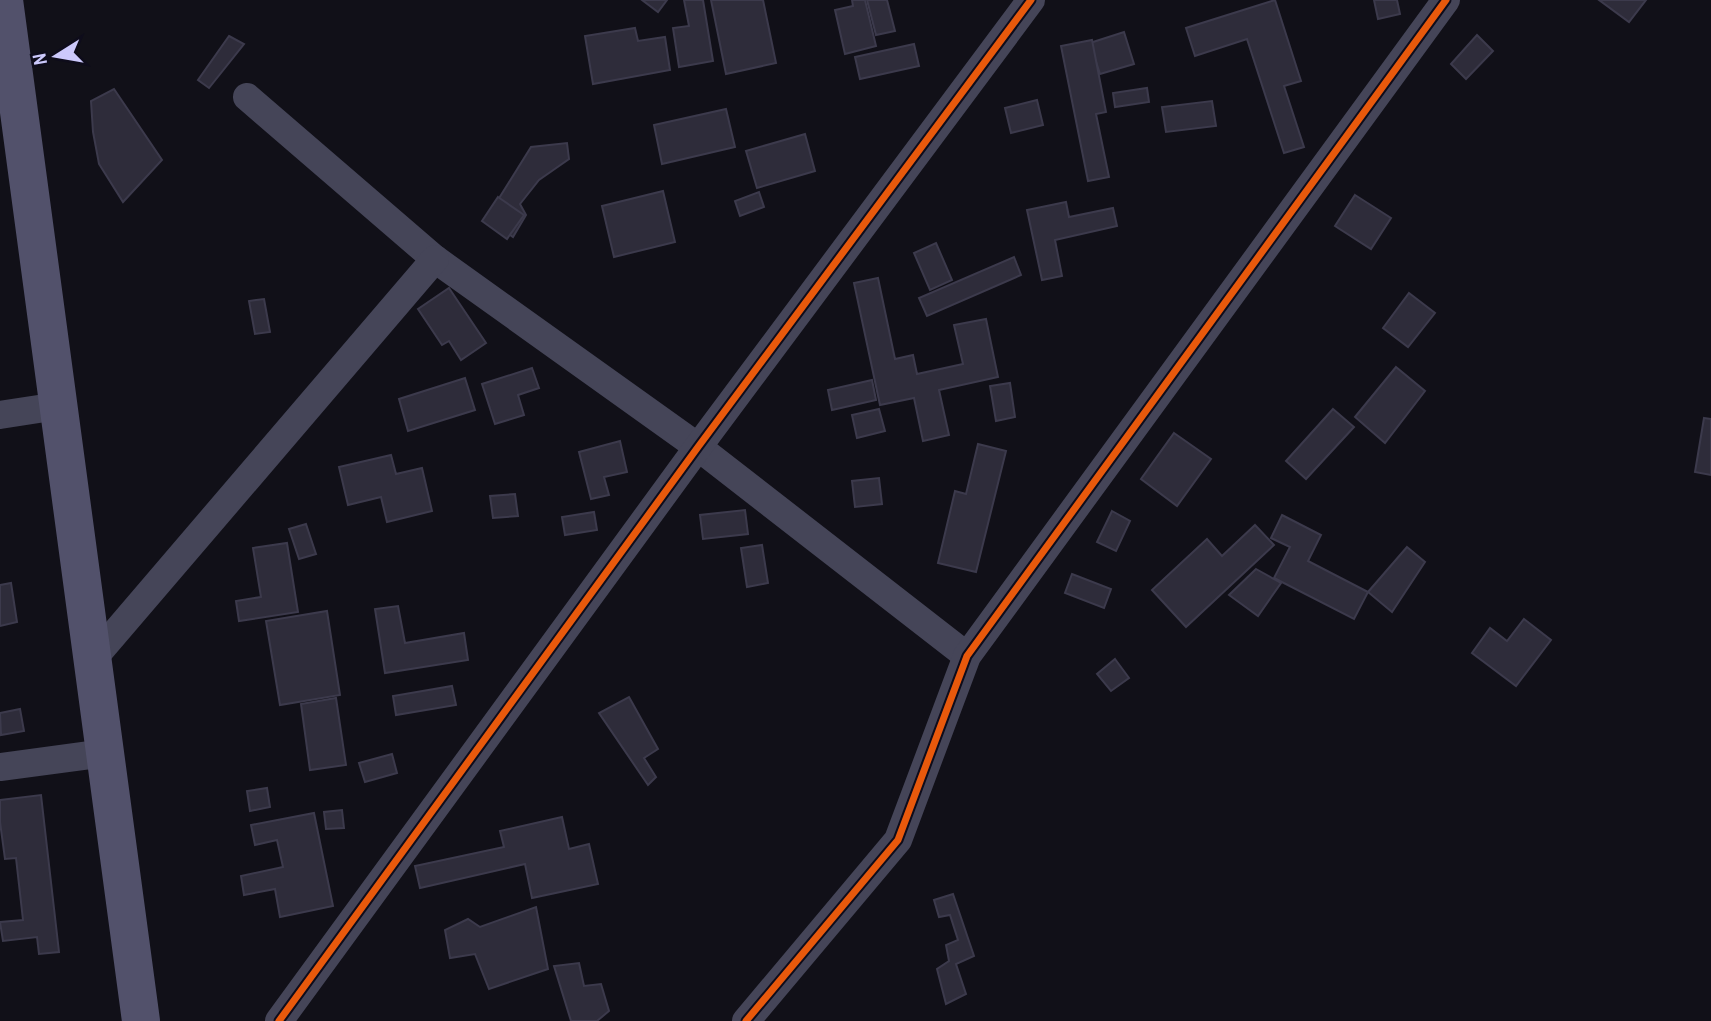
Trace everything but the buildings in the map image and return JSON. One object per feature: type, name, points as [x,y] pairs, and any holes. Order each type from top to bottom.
[{"type":"street","points":[[4,0],[6,65],[58,406],[141,1021]]},
{"type":"street","points":[[279,1021],[698,447],[1031,0]]},
{"type":"street","points":[[746,1021],[898,841],[967,656],[1446,0]]},
{"type":"street","points":[[247,97],[435,259],[698,447],[967,656]]},
{"type":"street","points":[[92,660],[435,259]]},
{"type":"street","points":[[0,415],[58,406]]},
{"type":"street","points":[[0,767],[105,752]]},
{"type":"cycle path","points":[[279,1021],[698,447],[1031,0]]},
{"type":"cycle path","points":[[746,1021],[898,840],[967,656],[1446,0]]}]
